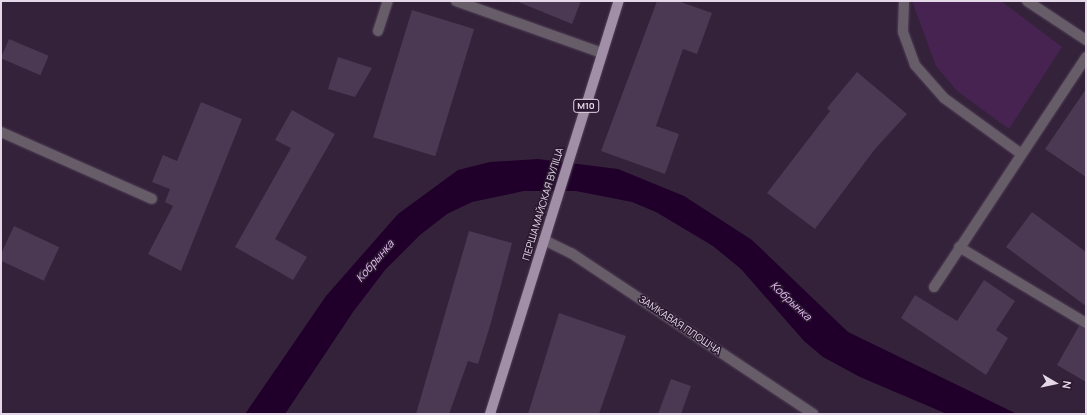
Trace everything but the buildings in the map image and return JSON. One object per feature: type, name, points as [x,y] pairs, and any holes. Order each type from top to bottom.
[{"type":"main road","name":"ПЕРШАМАЙСКАЯ ВУЛІЦА","points":[[490,414],[619,1]]},
{"type":"street","points":[[378,31],[388,1]]},
{"type":"street","points":[[456,1],[602,53]]},
{"type":"street","points":[[904,1],[903,32],[915,65],[944,98],[1020,153]]},
{"type":"street","points":[[1027,1],[1086,40]]},
{"type":"street","points":[[934,287],[1020,153],[1086,56]]},
{"type":"street","points":[[1,132],[152,199]]},
{"type":"street","name":"ЗАМКАВАЯ ПЛОШЧА","points":[[544,240],[571,253],[813,414]]},
{"type":"street","points":[[959,248],[1086,323]]},
{"type":"shaded area","points":[[912,1],[1001,1],[1062,47],[1009,129],[957,91],[936,66]]},
{"type":"water","name":"Кобрынка","points":[[538,159],[618,169],[684,196],[752,240],[848,332],[1017,414],[947,414],[860,377],[823,357],[804,341],[741,269],[713,246],[656,212],[632,202],[576,191],[524,191],[472,202],[447,214],[420,235],[385,270],[353,312],[285,414],[245,414],[326,296],[398,214],[458,170],[490,162]]}]
